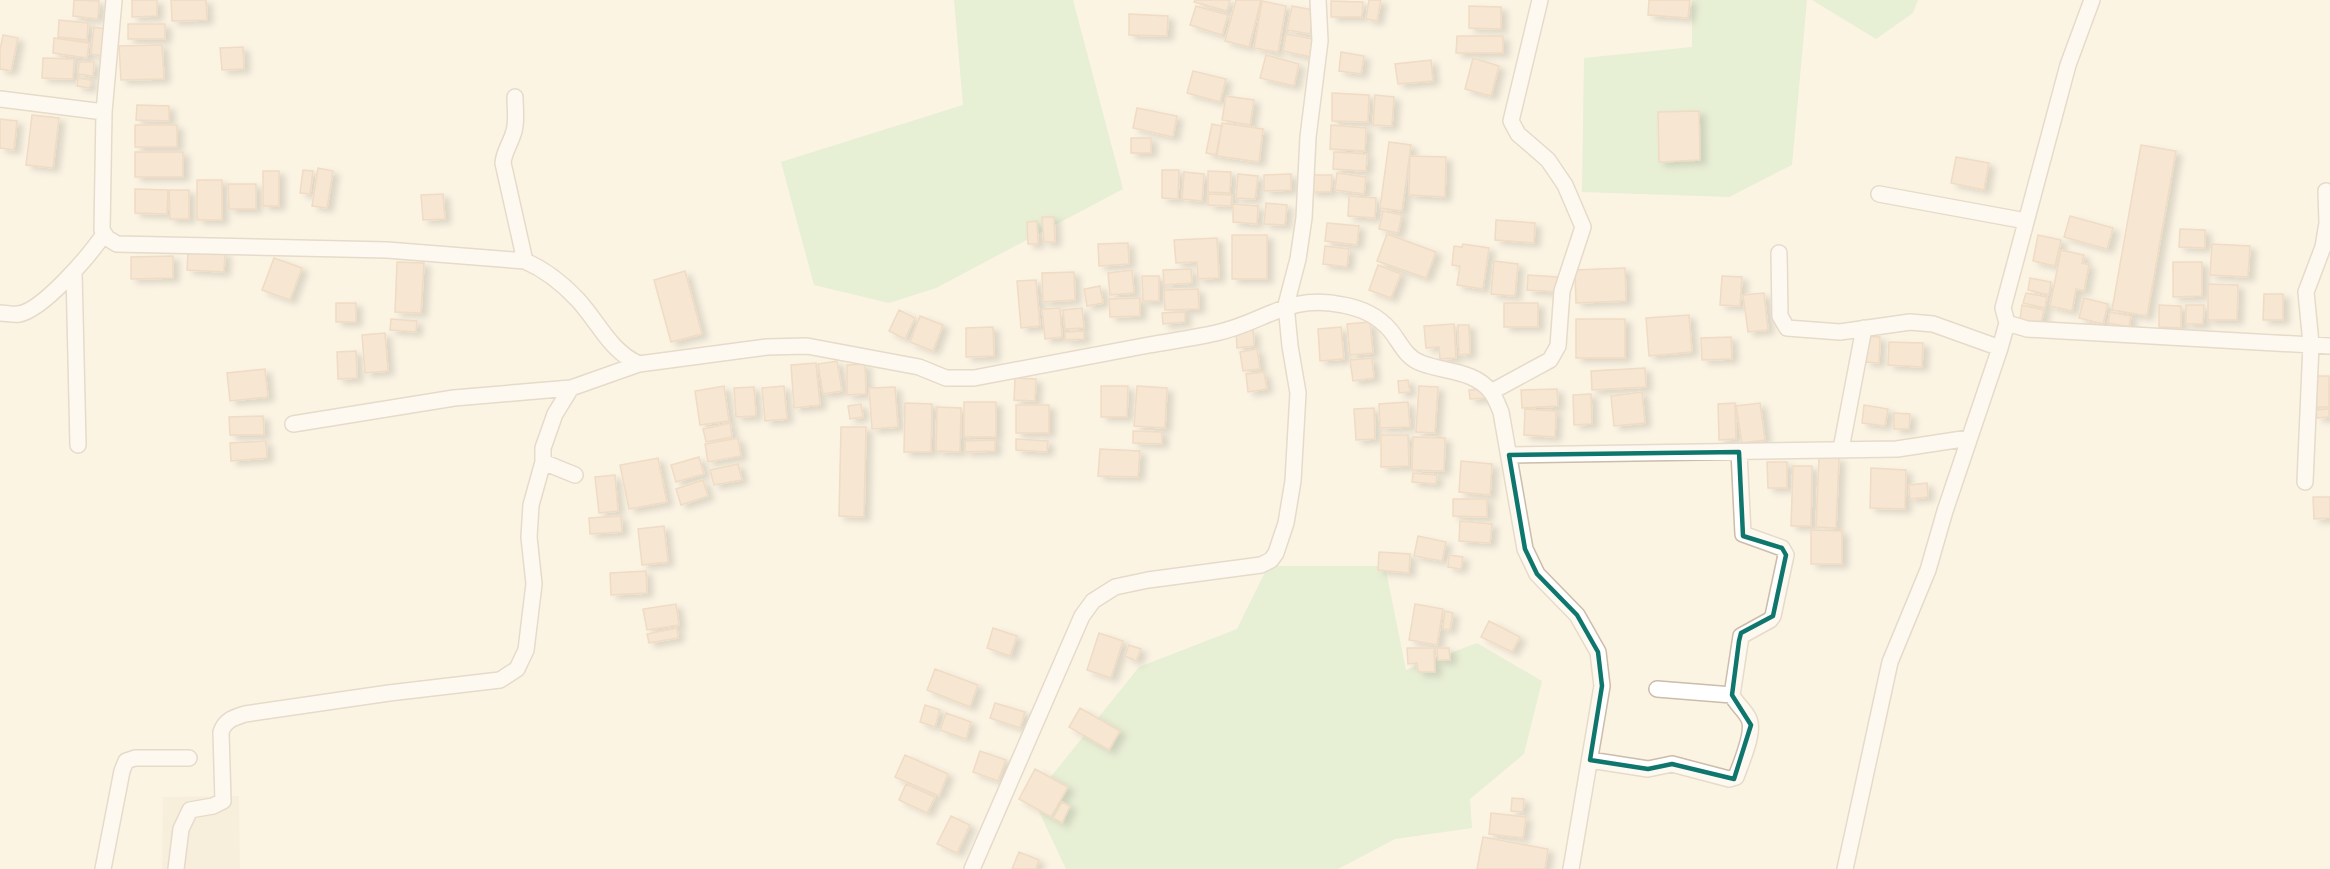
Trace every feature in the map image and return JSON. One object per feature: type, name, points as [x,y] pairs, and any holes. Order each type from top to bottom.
[{"type":"street","points":[[114,0],[104,112],[102,230],[110,241],[128,245],[387,250],[525,261],[545,270],[578,301],[618,351],[625,358],[639,364]]},
{"type":"street","points":[[972,869],[1082,616],[1093,601],[1115,587],[1148,580],[1262,565],[1271,560],[1276,553],[1286,523],[1293,481],[1298,393],[1286,305],[1298,259],[1304,218],[1308,137],[1320,41],[1318,0]]},
{"type":"street","points":[[1491,392],[1550,360],[1555,354],[1558,346],[1562,291],[1582,226],[1565,184],[1548,160],[1518,134],[1511,120],[1540,0]]},
{"type":"street","points":[[1845,869],[1890,662],[1929,570],[1969,438],[2000,348],[2007,323],[2003,308],[2026,221],[2068,65],[2092,0]]},
{"type":"street","points":[[515,97],[515,126],[504,152],[503,163],[525,261]]},
{"type":"street","points":[[0,99],[104,112]]},
{"type":"street","points":[[2305,482],[2312,344],[2306,292],[2324,248],[2328,223],[2326,191]]},
{"type":"street","points":[[1879,194],[2026,221]]},
{"type":"street","points":[[0,313],[18,314],[26,311],[74,271],[104,234]]},
{"type":"street","points":[[1779,253],[1780,316],[1785,326],[1795,330],[1840,332],[1910,322],[1933,324],[2000,348]]},
{"type":"street","points":[[74,271],[78,445]]},
{"type":"street","points":[[293,424],[453,398],[571,388],[639,364],[766,347],[807,346],[919,367],[946,378],[974,378],[1224,332],[1286,305],[1318,301],[1364,311],[1390,330],[1399,344],[1412,357],[1420,362],[1459,372],[1480,382],[1491,392],[1501,412],[1524,549],[1537,574],[1577,615],[1598,652],[1602,686],[1571,869]]},
{"type":"street","points":[[2007,323],[2027,329],[2330,346]]},
{"type":"street","points":[[1841,449],[1864,328]]},
{"type":"street","points":[[176,869],[181,829],[190,810],[213,806],[223,801],[220,732],[231,719],[245,714],[389,693],[500,680],[517,669],[526,650],[534,584],[529,537],[531,505],[543,462],[543,448],[555,414],[571,388]]},
{"type":"street","points":[[1509,455],[1897,449],[1969,438]]},
{"type":"street","points":[[1590,760],[1648,769],[1672,764],[1734,779],[1747,748],[1751,725],[1749,718],[1732,695],[1741,636],[1770,620],[1773,616],[1786,555],[1782,548],[1743,534],[1739,452]]},
{"type":"street","points":[[543,462],[575,476]]},
{"type":"street","points":[[1657,689],[1732,695]]},
{"type":"street","points":[[103,869],[122,771],[126,762],[135,758],[189,758]]},
{"type":"highlighted area","points":[[1739,452],[1743,536],[1782,548],[1786,555],[1773,616],[1741,633],[1739,641],[1732,695],[1751,725],[1734,779],[1672,764],[1648,769],[1590,760],[1602,686],[1598,652],[1577,615],[1537,574],[1525,549],[1509,455]]},
{"type":"shaded area","points":[[239,796],[240,869],[162,869],[163,797]]},
{"type":"green space","points":[[954,0],[1073,0],[1123,189],[936,288],[889,303],[814,285],[781,162],[963,105]]},
{"type":"green space","points":[[1692,0],[1807,0],[1792,165],[1729,197],[1582,192],[1584,58],[1692,47]]},
{"type":"green space","points":[[1812,0],[1918,0],[1913,13],[1876,39]]},
{"type":"green space","points":[[1268,566],[1385,566],[1406,670],[1477,643],[1542,681],[1524,754],[1470,799],[1472,828],[1395,839],[1338,869],[1066,869],[1033,799],[1139,667],[1237,629]]},
{"type":"building","points":[[74,0],[99,1],[98,19],[73,16]]},
{"type":"building","points":[[132,0],[157,0],[157,16],[132,17]]},
{"type":"building","points":[[171,0],[206,0],[207,20],[172,21]]},
{"type":"building","points":[[1195,0],[1230,0],[1227,11],[1194,2]]},
{"type":"building","points":[[1236,0],[1261,0],[1249,47],[1225,41]]},
{"type":"building","points":[[1369,0],[1381,0],[1377,21],[1366,19]]},
{"type":"building","points":[[1649,0],[1690,0],[1688,18],[1648,15]]},
{"type":"building","points":[[1262,1],[1286,6],[1278,52],[1254,48]]},
{"type":"building","points":[[1331,1],[1363,2],[1362,17],[1331,17]]},
{"type":"building","points":[[1196,6],[1228,15],[1222,35],[1190,25]]},
{"type":"building","points":[[1292,6],[1314,10],[1310,34],[1287,30]]},
{"type":"building","points":[[1469,6],[1501,7],[1501,29],[1469,28]]},
{"type":"building","points":[[1129,14],[1168,16],[1167,36],[1129,35]]},
{"type":"building","points":[[59,20],[88,23],[87,40],[58,37]]},
{"type":"building","points":[[128,24],[165,24],[165,39],[128,39]]},
{"type":"building","points":[[94,27],[105,29],[102,56],[91,54]]},
{"type":"building","points":[[1286,34],[1314,39],[1311,57],[1283,51]]},
{"type":"building","points":[[3,35],[18,38],[11,71],[0,69]]},
{"type":"building","points":[[1457,36],[1503,36],[1503,53],[1456,53]]},
{"type":"building","points":[[54,38],[89,43],[87,58],[53,53]]},
{"type":"building","points":[[162,45],[164,79],[121,80],[119,46]]},
{"type":"building","points":[[243,47],[244,69],[222,70],[220,48]]},
{"type":"building","points":[[1341,52],[1364,56],[1361,74],[1339,71]]},
{"type":"building","points":[[1266,55],[1299,64],[1294,86],[1260,78]]},
{"type":"building","points":[[43,58],[74,59],[73,79],[42,78]]},
{"type":"building","points":[[1473,58],[1499,66],[1491,96],[1465,89]]},
{"type":"building","points":[[1431,60],[1433,81],[1398,84],[1395,64]]},
{"type":"building","points":[[79,62],[94,62],[93,76],[78,74]]},
{"type":"building","points":[[1193,71],[1226,79],[1220,102],[1187,93]]},
{"type":"building","points":[[78,78],[91,80],[90,88],[77,86]]},
{"type":"building","points":[[1332,93],[1369,95],[1368,122],[1332,121]]},
{"type":"building","points":[[1375,95],[1394,97],[1392,126],[1373,125]]},
{"type":"building","points":[[1226,96],[1254,100],[1250,125],[1222,120]]},
{"type":"building","points":[[137,105],[169,106],[169,121],[136,120]]},
{"type":"building","points":[[1137,108],[1177,116],[1173,137],[1133,128]]},
{"type":"building","points":[[1699,111],[1700,160],[1659,162],[1658,112]]},
{"type":"building","points":[[32,115],[59,118],[53,168],[26,165]]},
{"type":"building","points":[[0,119],[17,121],[14,150],[0,148]]},
{"type":"building","points":[[1222,123],[1263,129],[1259,162],[1217,156]]},
{"type":"building","points":[[1212,124],[1222,126],[1216,155],[1206,153]]},
{"type":"building","points":[[135,125],[177,125],[177,147],[135,147]]},
{"type":"building","points":[[1331,125],[1366,128],[1365,151],[1330,149]]},
{"type":"building","points":[[1131,138],[1151,138],[1151,153],[1131,153]]},
{"type":"building","points":[[1389,142],[1411,145],[1402,211],[1380,208]]},
{"type":"building","points":[[2141,145],[2176,151],[2147,316],[2112,310]]},
{"type":"building","points":[[135,152],[183,152],[183,177],[135,177]]},
{"type":"building","points":[[1334,152],[1367,154],[1366,171],[1333,169]]},
{"type":"building","points":[[1410,156],[1446,157],[1445,197],[1409,195]]},
{"type":"building","points":[[1956,157],[1989,163],[1984,190],[1951,183]]},
{"type":"building","points":[[318,168],[333,171],[327,208],[312,206]]},
{"type":"building","points":[[303,170],[313,171],[310,194],[300,193]]},
{"type":"building","points":[[1162,170],[1179,170],[1178,199],[1162,198]]},
{"type":"building","points":[[263,171],[279,171],[279,206],[263,206]]},
{"type":"building","points":[[1208,171],[1231,172],[1230,193],[1208,192]]},
{"type":"building","points":[[1184,172],[1204,174],[1202,201],[1182,199]]},
{"type":"building","points":[[1337,173],[1366,177],[1364,194],[1335,190]]},
{"type":"building","points":[[1238,174],[1258,176],[1255,199],[1236,198]]},
{"type":"building","points":[[1291,174],[1291,190],[1264,191],[1264,175]]},
{"type":"building","points":[[1310,175],[1332,175],[1331,192],[1310,192]]},
{"type":"building","points":[[197,180],[222,180],[222,220],[197,220]]},
{"type":"building","points":[[228,184],[256,184],[256,209],[229,209]]},
{"type":"building","points":[[135,189],[168,190],[167,214],[135,213]]},
{"type":"building","points":[[169,190],[189,190],[189,219],[170,219]]},
{"type":"building","points":[[443,194],[445,219],[423,220],[421,195]]},
{"type":"building","points":[[1208,194],[1232,195],[1231,206],[1208,205]]},
{"type":"building","points":[[1349,196],[1376,198],[1375,218],[1348,216]]},
{"type":"building","points":[[1266,203],[1287,205],[1285,225],[1264,224]]},
{"type":"building","points":[[1233,204],[1258,206],[1257,224],[1233,222]]},
{"type":"building","points":[[1383,211],[1402,215],[1398,233],[1379,229]]},
{"type":"building","points":[[2070,216],[2113,228],[2107,249],[2064,237]]},
{"type":"building","points":[[1042,217],[1054,217],[1055,242],[1044,242]]},
{"type":"building","points":[[1496,220],[1535,223],[1534,243],[1495,240]]},
{"type":"building","points":[[1037,221],[1038,244],[1028,244],[1027,222]]},
{"type":"building","points":[[1327,223],[1359,226],[1357,245],[1325,241]]},
{"type":"building","points":[[2180,229],[2205,230],[2205,248],[2179,247]]},
{"type":"building","points":[[1387,234],[1436,252],[1426,278],[1377,261]]},
{"type":"building","points":[[1232,235],[1267,235],[1267,279],[1232,279]]},
{"type":"building","points":[[2038,235],[2061,240],[2055,266],[2033,261]]},
{"type":"building","points":[[1217,238],[1219,278],[1198,279],[1197,262],[1176,263],[1174,240]]},
{"type":"building","points":[[1128,243],[1129,264],[1099,266],[1098,244]]},
{"type":"building","points":[[1463,244],[1489,248],[1483,289],[1457,285],[1460,266],[1452,265],[1454,246],[1462,247]]},
{"type":"building","points":[[2212,244],[2250,246],[2248,277],[2210,275]]},
{"type":"building","points":[[1325,246],[1349,249],[1347,267],[1323,264]]},
{"type":"building","points":[[2061,250],[2084,255],[2082,263],[2089,265],[2084,291],[2076,289],[2072,311],[2050,306]]},
{"type":"building","points":[[188,251],[225,253],[224,272],[187,270]]},
{"type":"building","points":[[173,256],[173,278],[131,279],[131,257]]},
{"type":"building","points":[[274,258],[302,268],[290,300],[262,290]]},
{"type":"building","points":[[1494,261],[1518,264],[1515,296],[1491,294]]},
{"type":"building","points":[[397,262],[424,263],[421,313],[395,312]]},
{"type":"building","points":[[2173,262],[2202,262],[2202,296],[2173,297]]},
{"type":"building","points":[[1378,265],[1401,274],[1391,298],[1369,290]]},
{"type":"building","points":[[1625,268],[1626,301],[1576,303],[1575,270]]},
{"type":"building","points":[[1191,269],[1192,283],[1164,285],[1163,270]]},
{"type":"building","points":[[1132,270],[1134,293],[1110,295],[1108,273]]},
{"type":"building","points":[[685,271],[702,334],[671,342],[654,280]]},
{"type":"building","points":[[1074,272],[1075,300],[1043,302],[1042,273]]},
{"type":"building","points":[[1528,275],[1558,277],[1558,292],[1527,290]]},
{"type":"building","points":[[1142,276],[1159,276],[1159,301],[1143,301]]},
{"type":"building","points":[[1722,276],[1742,277],[1740,306],[1720,305]]},
{"type":"building","points":[[2030,278],[2051,282],[2049,295],[2028,290]]},
{"type":"building","points":[[1036,280],[1040,326],[1021,328],[1017,281]]},
{"type":"building","points":[[2208,284],[2238,285],[2237,320],[2208,320]]},
{"type":"building","points":[[1100,286],[1103,303],[1087,306],[1084,289]]},
{"type":"building","points":[[1198,289],[1199,309],[1165,310],[1164,290]]},
{"type":"building","points":[[1764,293],[1768,330],[1748,332],[1743,295]]},
{"type":"building","points":[[2026,293],[2047,297],[2045,308],[2023,303]]},
{"type":"building","points":[[2264,294],[2283,294],[2283,320],[2263,320]]},
{"type":"building","points":[[1140,298],[1140,316],[1110,317],[1109,299]]},
{"type":"building","points":[[2084,298],[2108,304],[2103,324],[2079,318]]},
{"type":"building","points":[[336,303],[356,303],[356,322],[336,322]]},
{"type":"building","points":[[1504,303],[1538,303],[1538,327],[1504,327]]},
{"type":"building","points":[[2022,305],[2044,310],[2041,324],[2020,320]]},
{"type":"building","points":[[2159,305],[2181,306],[2181,328],[2159,327]]},
{"type":"building","points":[[2186,305],[2204,305],[2203,324],[2186,324]]},
{"type":"building","points":[[1060,308],[1062,337],[1045,339],[1042,309]]},
{"type":"building","points":[[1082,308],[1084,328],[1065,329],[1063,310]]},
{"type":"building","points":[[899,310],[915,318],[905,339],[889,331]]},
{"type":"building","points":[[1185,312],[1185,322],[1163,324],[1162,313]]},
{"type":"building","points":[[2110,312],[2131,316],[2129,327],[2108,323]]},
{"type":"building","points":[[1689,315],[1692,352],[1649,356],[1646,318]]},
{"type":"building","points":[[920,316],[943,325],[933,351],[910,342]]},
{"type":"building","points":[[391,319],[417,321],[416,332],[390,330]]},
{"type":"building","points":[[1576,319],[1625,319],[1625,358],[1576,358]]},
{"type":"building","points":[[1370,322],[1373,353],[1350,355],[1347,324]]},
{"type":"building","points":[[1454,324],[1456,358],[1440,359],[1439,347],[1426,348],[1424,326]]},
{"type":"building","points":[[1458,325],[1469,325],[1470,354],[1459,355]]},
{"type":"building","points":[[993,327],[994,356],[966,357],[966,328]]},
{"type":"building","points":[[1341,327],[1344,359],[1320,361],[1318,329]]},
{"type":"building","points":[[1253,330],[1254,346],[1237,348],[1236,331]]},
{"type":"building","points":[[1084,331],[1084,339],[1065,340],[1065,332]]},
{"type":"building","points":[[385,333],[388,371],[365,373],[362,335]]},
{"type":"building","points":[[1867,336],[1880,337],[1879,363],[1865,362]]},
{"type":"building","points":[[1731,337],[1732,359],[1702,360],[1701,338]]},
{"type":"building","points":[[1889,342],[1923,343],[1922,367],[1888,365]]},
{"type":"building","points":[[1257,349],[1260,369],[1243,371],[1240,352]]},
{"type":"building","points":[[356,351],[357,378],[338,379],[337,352]]},
{"type":"building","points":[[1372,358],[1374,378],[1353,381],[1350,360]]},
{"type":"building","points":[[837,361],[842,391],[823,394],[818,364]]},
{"type":"building","points":[[816,363],[820,405],[794,408],[791,365]]},
{"type":"building","points":[[865,364],[866,394],[847,395],[847,365]]},
{"type":"building","points":[[1645,368],[1646,387],[1592,390],[1591,371]]},
{"type":"building","points":[[265,369],[268,397],[230,401],[227,373]]},
{"type":"building","points":[[1264,372],[1267,389],[1248,392],[1246,374]]},
{"type":"building","points":[[2310,376],[2329,376],[2329,407],[2310,407]]},
{"type":"building","points":[[1015,378],[1036,379],[1035,401],[1014,400]]},
{"type":"building","points":[[1408,380],[1410,392],[1399,393],[1398,381]]},
{"type":"building","points":[[724,386],[729,421],[700,425],[695,391]]},
{"type":"building","points":[[784,386],[787,419],[765,421],[762,388]]},
{"type":"building","points":[[1101,386],[1128,386],[1127,417],[1101,417]]},
{"type":"building","points":[[1137,386],[1167,388],[1165,428],[1134,426]]},
{"type":"building","points":[[1419,386],[1438,387],[1435,433],[1416,432]]},
{"type":"building","points":[[754,387],[756,416],[736,417],[734,388]]},
{"type":"building","points":[[895,387],[898,427],[872,429],[869,388]]},
{"type":"building","points":[[1484,389],[1485,398],[1470,399],[1469,390]]},
{"type":"building","points":[[1557,389],[1558,406],[1522,408],[1521,390]]},
{"type":"building","points":[[1642,392],[1645,423],[1614,426],[1611,396]]},
{"type":"building","points":[[1591,394],[1592,424],[1574,425],[1573,395]]},
{"type":"building","points":[[964,402],[996,402],[996,437],[964,437]]},
{"type":"building","points":[[1408,402],[1410,427],[1380,428],[1379,404]]},
{"type":"building","points":[[905,403],[932,404],[931,452],[904,452]]},
{"type":"building","points":[[1735,403],[1736,439],[1719,440],[1718,404]]},
{"type":"building","points":[[1760,403],[1765,440],[1742,443],[1736,406]]},
{"type":"building","points":[[861,404],[863,417],[850,419],[848,406]]},
{"type":"building","points":[[1016,405],[1049,405],[1049,433],[1016,433]]},
{"type":"building","points":[[1864,405],[1888,409],[1885,426],[1862,423]]},
{"type":"building","points":[[937,407],[961,408],[960,452],[936,451]]},
{"type":"building","points":[[1374,408],[1375,439],[1356,440],[1354,409]]},
{"type":"building","points":[[1525,409],[1556,411],[1555,437],[1524,435]]},
{"type":"building","points":[[2329,409],[2329,417],[2317,418],[2316,410]]},
{"type":"building","points":[[1894,413],[1910,414],[1909,429],[1894,429]]},
{"type":"building","points":[[263,416],[264,435],[230,435],[229,417]]},
{"type":"building","points":[[730,423],[732,437],[706,442],[703,429]]},
{"type":"building","points":[[841,427],[866,427],[864,517],[839,516]]},
{"type":"building","points":[[1133,431],[1162,432],[1162,444],[1133,443]]},
{"type":"building","points":[[1381,435],[1408,435],[1409,466],[1381,467]]},
{"type":"building","points":[[1413,437],[1445,438],[1444,471],[1412,470]]},
{"type":"building","points":[[738,438],[741,456],[708,462],[705,444]]},
{"type":"building","points":[[1016,439],[1048,441],[1047,452],[1016,450]]},
{"type":"building","points":[[995,440],[995,451],[965,452],[965,441]]},
{"type":"building","points":[[266,441],[267,458],[231,461],[230,443]]},
{"type":"building","points":[[1100,449],[1140,451],[1138,477],[1098,476]]},
{"type":"building","points":[[699,457],[704,474],[676,482],[671,465]]},
{"type":"building","points":[[1819,457],[1839,458],[1836,528],[1816,527]]},
{"type":"building","points":[[658,458],[667,502],[629,509],[620,465]]},
{"type":"building","points":[[1461,461],[1492,464],[1490,495],[1459,492]]},
{"type":"building","points":[[1767,462],[1787,462],[1787,488],[1768,488]]},
{"type":"building","points":[[738,464],[742,480],[714,485],[710,470]]},
{"type":"building","points":[[1793,466],[1812,466],[1811,526],[1791,526]]},
{"type":"building","points":[[1871,468],[1906,470],[1905,509],[1870,508]]},
{"type":"building","points":[[1413,473],[1437,475],[1436,484],[1412,482]]},
{"type":"building","points":[[615,475],[618,511],[599,513],[595,477]]},
{"type":"building","points":[[703,480],[708,496],[681,505],[676,489]]},
{"type":"building","points":[[1927,483],[1928,497],[1910,499],[1909,485]]},
{"type":"building","points":[[2313,497],[2330,497],[2330,518],[2314,519]]},
{"type":"building","points":[[1453,499],[1487,499],[1487,517],[1453,516]]},
{"type":"building","points":[[621,516],[622,532],[590,534],[589,518]]},
{"type":"building","points":[[1460,521],[1492,524],[1490,543],[1459,541]]},
{"type":"building","points":[[664,526],[668,562],[642,565],[638,529]]},
{"type":"building","points":[[1811,530],[1842,531],[1842,564],[1811,564]]},
{"type":"building","points":[[1418,536],[1446,542],[1442,561],[1414,556]]},
{"type":"building","points":[[1379,552],[1410,554],[1409,573],[1378,570]]},
{"type":"building","points":[[1449,555],[1463,557],[1461,569],[1448,567]]},
{"type":"building","points":[[646,571],[647,593],[611,595],[610,573]]},
{"type":"building","points":[[676,604],[679,625],[647,630],[643,609]]},
{"type":"building","points":[[1415,604],[1443,609],[1437,645],[1409,640]]},
{"type":"building","points":[[1445,611],[1453,613],[1450,630],[1443,629]]},
{"type":"building","points":[[1489,621],[1520,637],[1512,652],[1481,637]]},
{"type":"building","points":[[677,628],[678,638],[649,643],[647,634]]},
{"type":"building","points":[[993,628],[1017,636],[1010,656],[987,648]]},
{"type":"building","points":[[1099,633],[1123,641],[1111,678],[1087,670]]},
{"type":"building","points":[[1129,645],[1141,649],[1136,661],[1125,656]]},
{"type":"building","points":[[1407,648],[1434,648],[1435,672],[1418,672],[1417,663],[1408,664]]},
{"type":"building","points":[[1437,648],[1449,648],[1450,660],[1438,660]]},
{"type":"building","points":[[935,669],[978,685],[970,707],[927,690]]},
{"type":"building","points":[[995,703],[1025,712],[1020,728],[990,718]]},
{"type":"building","points":[[925,705],[940,710],[935,727],[920,722]]},
{"type":"building","points":[[1080,708],[1120,731],[1109,750],[1069,727]]},
{"type":"building","points":[[946,713],[971,722],[966,739],[940,730]]},
{"type":"building","points":[[980,751],[1006,760],[998,781],[973,772]]},
{"type":"building","points":[[905,755],[948,774],[939,796],[895,777]]},
{"type":"building","points":[[1035,769],[1068,787],[1051,817],[1019,799]]},
{"type":"building","points":[[906,784],[935,797],[927,813],[899,800]]},
{"type":"building","points":[[1512,798],[1524,799],[1523,812],[1511,811]]},
{"type":"building","points":[[1062,802],[1070,806],[1062,823],[1053,818]]},
{"type":"building","points":[[1491,813],[1526,817],[1523,838],[1489,834]]},
{"type":"building","points":[[951,816],[970,825],[957,853],[937,844]]},
{"type":"building","points":[[1483,837],[1548,849],[1545,869],[1477,869]]},
{"type":"building","points":[[1019,852],[1039,860],[1036,869],[1012,869]]}]
